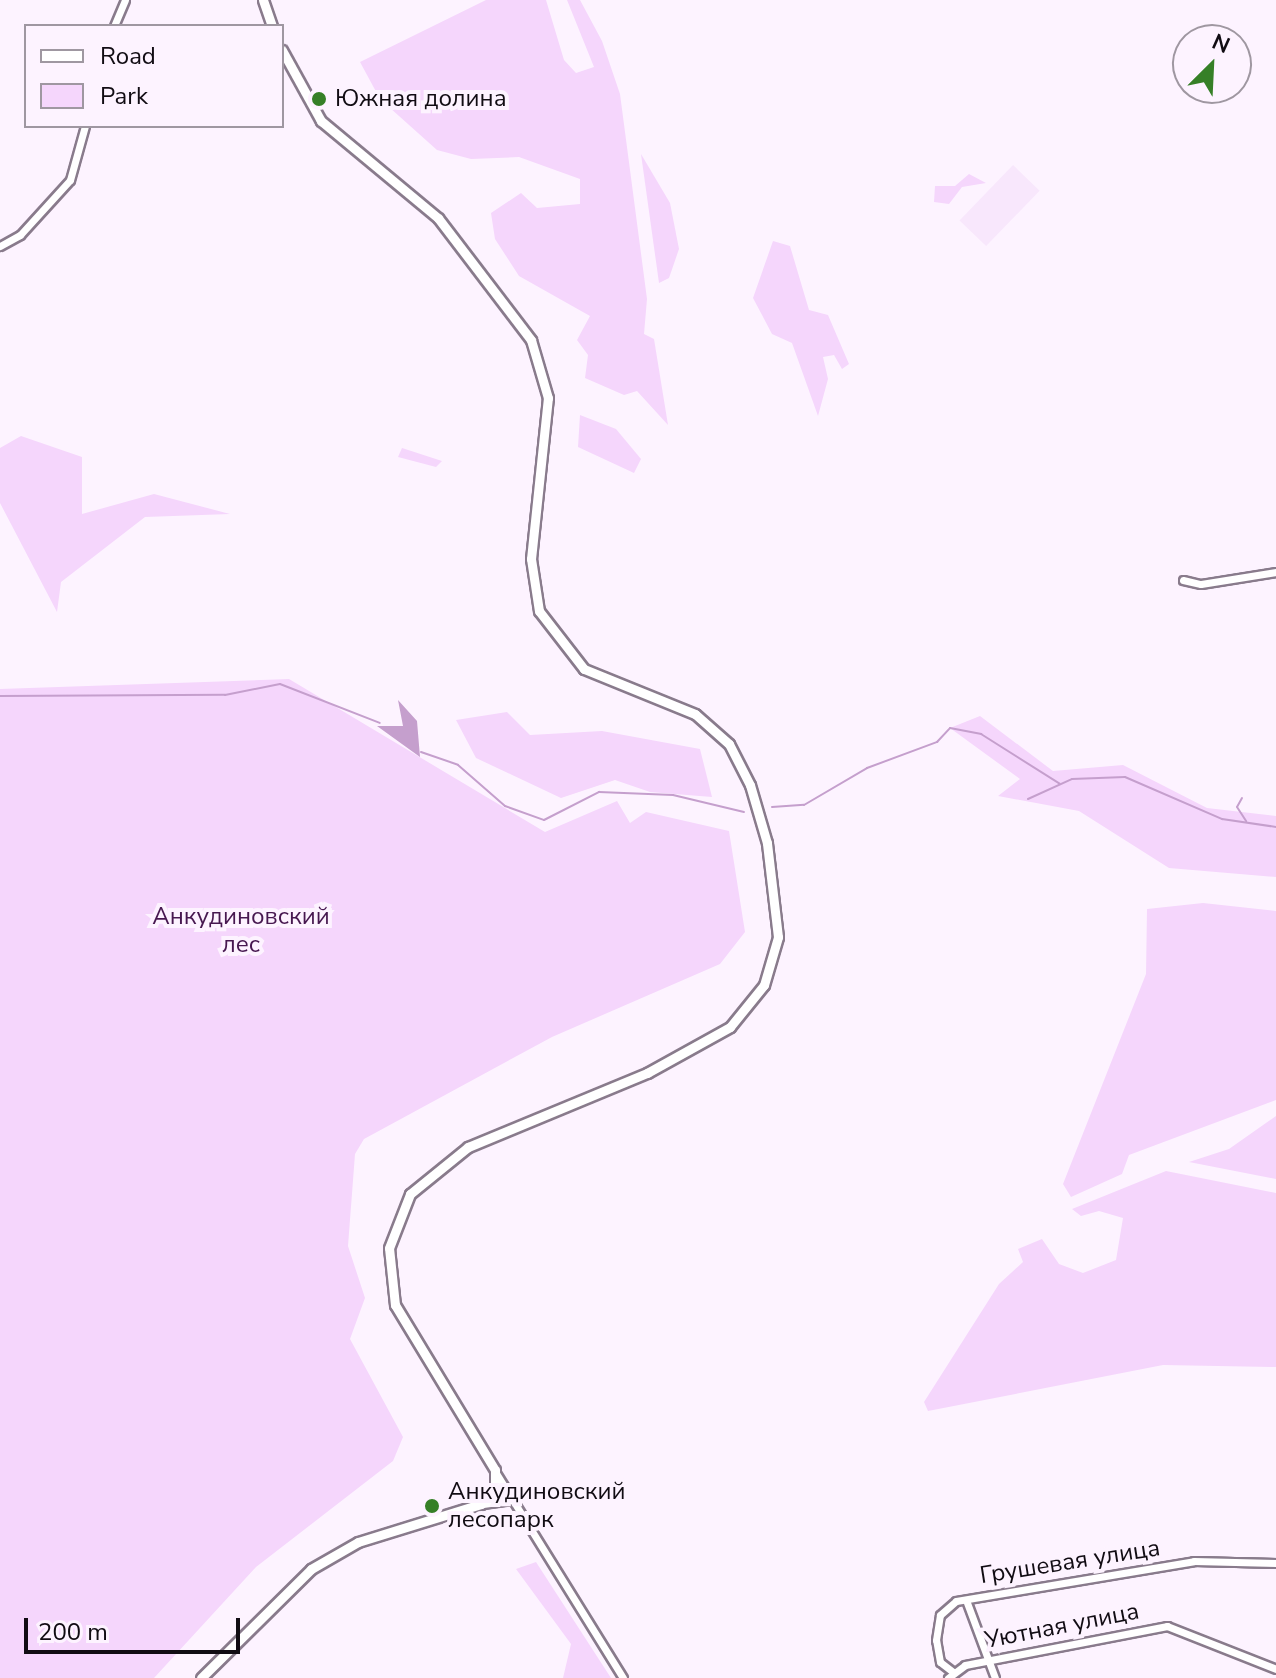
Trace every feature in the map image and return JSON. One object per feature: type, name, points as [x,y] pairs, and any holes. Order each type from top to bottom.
[{"type":"street","points":[[115,24],[125,0]]},
{"type":"street","points":[[263,0],[271,24]]},
{"type":"street","points":[[284,54],[321,121],[438,218],[531,340],[548,398],[531,559],[539,611],[584,669],[695,714],[729,744],[750,785],[775,890],[770,973],[730,1027],[637,1078],[468,1147],[427,1174],[404,1204],[389,1248],[395,1305],[623,1678]]},
{"type":"street","points":[[0,246],[20,235],[70,180],[84,128]]},
{"type":"street","points":[[1183,580],[1201,584],[1276,572]]},
{"type":"street","points":[[481,1504],[495,1489],[495,1470]]},
{"type":"street","points":[[201,1678],[280,1593],[328,1558],[384,1532],[481,1504],[512,1500]]},
{"type":"street","name":"Грушевая улица","points":[[951,1675],[940,1662],[940,1615],[966,1600],[1194,1561],[1276,1563]]},
{"type":"street","points":[[966,1600],[995,1678]]},
{"type":"street","name":"Уютная улица","points":[[951,1675],[988,1661],[1167,1626],[1276,1669]]},
{"type":"shaded area","points":[[1013,165],[1040,191],[986,246],[960,220]]},
{"type":"shaded area","points":[[398,700],[417,721],[420,757],[377,726],[403,726]]},
{"type":"green space","points":[[486,0],[546,0],[564,60],[576,73],[594,67],[567,0],[580,0],[602,41],[620,94],[647,299],[644,334],[654,339],[668,425],[637,391],[624,395],[585,378],[588,355],[577,340],[590,316],[519,276],[495,239],[491,213],[521,193],[537,208],[580,204],[580,179],[519,157],[471,159],[437,150],[380,99],[360,62]]},
{"type":"green space","points":[[641,154],[670,203],[679,249],[669,278],[659,283]]},
{"type":"green space","points":[[969,174],[986,183],[962,187],[949,204],[934,202],[935,186],[955,186]]},
{"type":"green space","points":[[773,241],[790,246],[809,310],[828,315],[849,364],[842,369],[834,355],[823,357],[828,379],[818,416],[792,343],[772,334],[753,298]]},
{"type":"green space","points":[[580,415],[616,429],[641,459],[634,473],[578,447]]},
{"type":"green space","points":[[21,436],[82,457],[82,514],[154,494],[230,514],[145,517],[61,582],[57,612],[0,503],[0,448]]},
{"type":"green space","points":[[402,448],[442,461],[436,467],[398,457]]},
{"type":"green space","name":"Анкудиновский лес","points":[[289,679],[545,832],[617,801],[630,823],[646,812],[729,831],[745,932],[720,964],[552,1037],[364,1139],[355,1154],[348,1246],[365,1298],[350,1339],[403,1437],[393,1461],[256,1567],[154,1678],[0,1678],[0,689]]},
{"type":"green space","points":[[507,712],[530,735],[602,731],[700,749],[712,797],[650,792],[615,780],[561,798],[476,758],[456,720]]},
{"type":"green space","points":[[980,716],[1053,771],[1123,765],[1207,808],[1276,816],[1276,877],[1169,868],[1079,811],[998,796],[1020,779],[950,728]]},
{"type":"green space","points":[[1203,903],[1276,911],[1276,1100],[1129,1155],[1122,1174],[1071,1197],[1063,1184],[1146,974],[1147,909]]},
{"type":"green space","points":[[1276,1116],[1276,1179],[1189,1162],[1229,1149]]},
{"type":"green space","points":[[1166,1171],[1276,1193],[1276,1367],[1163,1365],[928,1411],[924,1402],[999,1284],[1023,1262],[1018,1249],[1042,1239],[1059,1264],[1083,1273],[1116,1260],[1123,1218],[1099,1211],[1081,1216],[1072,1209]]},
{"type":"green space","points":[[536,1562],[611,1678],[563,1678],[571,1644],[516,1569]]},
{"type":"waterway","points":[[0,696],[225,695],[280,684],[380,723]]},
{"type":"waterway","points":[[772,807],[804,805],[867,768],[937,742],[950,728],[981,734],[1060,784]]},
{"type":"waterway","points":[[421,752],[458,765],[505,806],[544,820],[599,792],[673,795],[744,812]]},
{"type":"waterway","points":[[1028,799],[1072,779],[1125,777],[1222,819],[1276,827]]},
{"type":"waterway","points":[[1242,798],[1237,807],[1246,821]]},
{"type":"place","name":"Южная долина","points":[[319,99]]},
{"type":"place","name":"Анкудиновский лесопарк","points":[[432,1506]]}]
